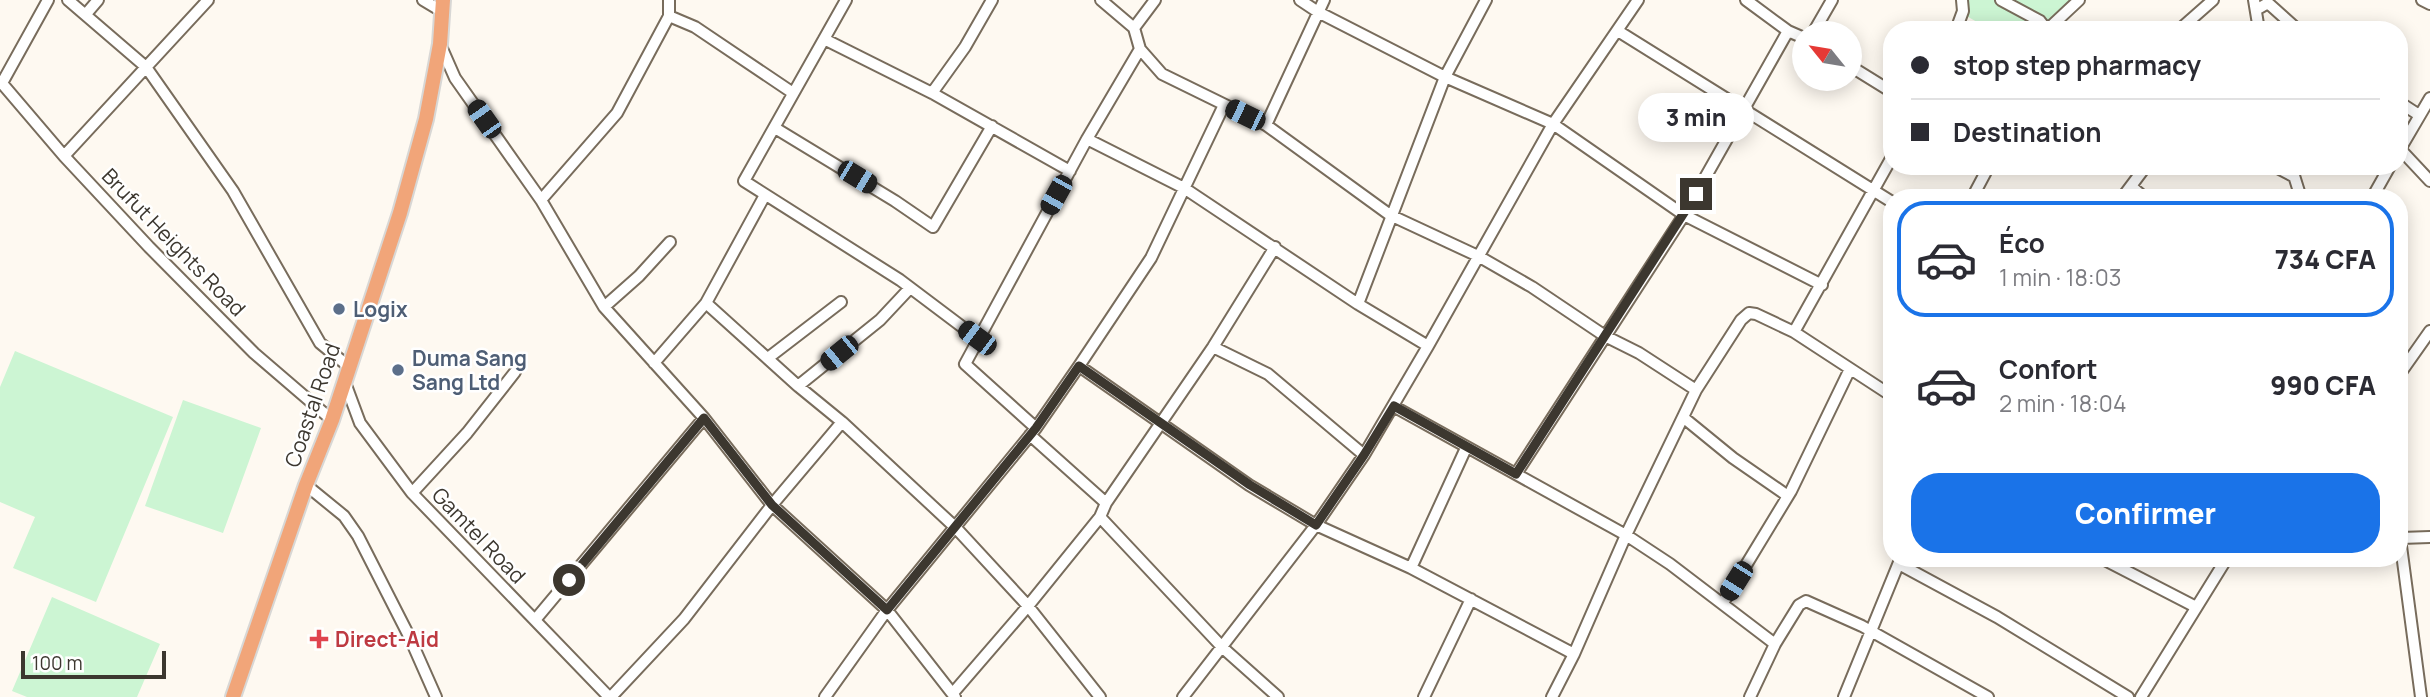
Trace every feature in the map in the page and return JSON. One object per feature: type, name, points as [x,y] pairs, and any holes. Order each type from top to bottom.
[{"type":"main road","name":"Coastal Road","points":[[233,697],[331,420],[400,213],[426,119],[440,44],[443,6]]},
{"type":"street","points":[[1,82],[48,0]]},
{"type":"street","points":[[68,0],[146,67],[233,191],[320,343],[346,373]]},
{"type":"street","points":[[86,15],[98,0]]},
{"type":"street","points":[[64,156],[208,0]]},
{"type":"street","points":[[423,0],[443,6]]},
{"type":"street","points":[[541,200],[617,113],[670,16],[669,0]]},
{"type":"street","points":[[846,0],[744,180],[910,288],[977,338]]},
{"type":"street","points":[[932,93],[965,47],[992,0]]},
{"type":"street","points":[[1101,0],[1134,28],[1140,49],[1162,74],[1266,125],[1390,215],[1478,256],[1696,390]]},
{"type":"street","points":[[1134,28],[1155,0]]},
{"type":"street","points":[[1300,0],[1444,77],[1553,124],[1684,215],[1822,285]]},
{"type":"street","points":[[1266,125],[1324,0]]},
{"type":"street","points":[[1358,304],[1444,77],[1486,0]]},
{"type":"street","points":[[1183,697],[1316,525],[1364,455],[1553,124],[1638,0]]},
{"type":"street","points":[[1746,0],[1792,33]]},
{"type":"street","points":[[1820,21],[1832,0]]},
{"type":"street","points":[[1959,21],[1963,11],[1962,0]]},
{"type":"street","points":[[2001,0],[2040,21]]},
{"type":"street","points":[[2057,21],[2079,0]]},
{"type":"street","points":[[2189,21],[2213,0]]},
{"type":"street","points":[[2421,0],[2430,5]]},
{"type":"street","points":[[2255,5],[2269,2],[2289,21]]},
{"type":"street","points":[[670,16],[695,27],[793,93]]},
{"type":"street","points":[[1618,31],[1883,196]]},
{"type":"street","points":[[1516,474],[1684,215],[1788,31]]},
{"type":"street","points":[[824,39],[932,93],[1070,171]]},
{"type":"street","points":[[440,44],[455,78],[541,200],[604,307],[704,418],[772,505],[887,610],[954,695],[1100,517],[1106,503],[1213,347],[1275,247]]},
{"type":"street","points":[[1106,503],[965,364],[1087,139],[1140,49]]},
{"type":"street","points":[[1862,73],[1883,86]]},
{"type":"street","name":"Brufut Heights Road","points":[[1,82],[64,156],[149,247],[254,353],[331,420]]},
{"type":"street","points":[[2408,135],[2430,99]]},
{"type":"street","points":[[825,697],[887,610],[1033,432],[1079,366],[1151,258],[1224,105]]},
{"type":"street","points":[[2408,108],[2419,115]]},
{"type":"street","points":[[775,128],[933,227],[992,126]]},
{"type":"street","points":[[1087,139],[1184,188],[1358,304],[1428,346]]},
{"type":"street","points":[[2408,158],[2430,181]]},
{"type":"street","points":[[1794,332],[1883,173]]},
{"type":"street","points":[[2134,189],[2132,187],[2140,175]]},
{"type":"street","points":[[654,363],[706,303],[765,195]]},
{"type":"street","points":[[604,307],[639,276],[670,242]]},
{"type":"street","points":[[798,386],[880,320],[910,288]]},
{"type":"street","points":[[768,358],[841,302]]},
{"type":"street","points":[[706,303],[842,422],[956,528],[1028,606],[1100,697]]},
{"type":"street","points":[[1552,697],[1696,390],[1741,320],[1749,313],[1755,314],[1794,332],[1883,391]]},
{"type":"street","points":[[2408,362],[2430,331]]},
{"type":"street","points":[[1213,347],[1268,374],[1364,455]]},
{"type":"street","points":[[1079,366],[1250,485],[1316,525],[1411,568],[1574,654]]},
{"type":"street","points":[[1723,603],[1788,496],[1849,370]]},
{"type":"street","points":[[412,493],[467,433],[515,372]]},
{"type":"street","name":"Gamtel Road","points":[[346,373],[360,423],[412,493],[610,697]]},
{"type":"street","points":[[1394,406],[1626,536],[1723,603],[1775,644]]},
{"type":"street","points":[[535,621],[704,418]]},
{"type":"street","points":[[1684,418],[1733,458],[1788,496]]},
{"type":"street","points":[[610,697],[684,619],[772,505],[842,422]]},
{"type":"street","points":[[1411,568],[1466,448]]},
{"type":"street","points":[[306,485],[344,516],[358,536],[409,636],[436,697]]},
{"type":"street","points":[[1100,517],[1223,648],[1278,697]]},
{"type":"street","points":[[2408,536],[2430,537]]},
{"type":"street","points":[[1844,697],[1898,567]]},
{"type":"street","points":[[1910,567],[2128,697]]},
{"type":"street","points":[[2118,567],[2196,607]]},
{"type":"street","points":[[2141,697],[2221,567]]},
{"type":"street","points":[[2404,567],[2421,697]]},
{"type":"street","points":[[1424,697],[1471,599]]},
{"type":"street","points":[[1750,697],[1775,644],[1799,605],[1806,601],[1829,609],[1872,631],[1972,693],[1988,697]]},
{"type":"green space","points":[[1960,0],[2075,0],[2063,21],[1975,21],[1963,14]]},
{"type":"green space","points":[[15,351],[173,417],[96,602],[13,568],[35,517],[0,502],[0,387]]},
{"type":"green space","points":[[183,400],[261,428],[223,533],[145,506]]},
{"type":"green space","points":[[52,597],[160,644],[137,697],[27,697],[12,691]]},
{"type":"place","name":"Logix","points":[[339,309]]},
{"type":"place","name":"Duma Sang Sang Ltd","points":[[398,370]]},
{"type":"place","name":"Direct-Aid","points":[[319,639]]},
{"type":"route","points":[[569,580],[704,418],[772,505],[887,610],[1036,428],[1079,366],[1250,485],[1316,525],[1394,406],[1516,474],[1696,194]]}]
